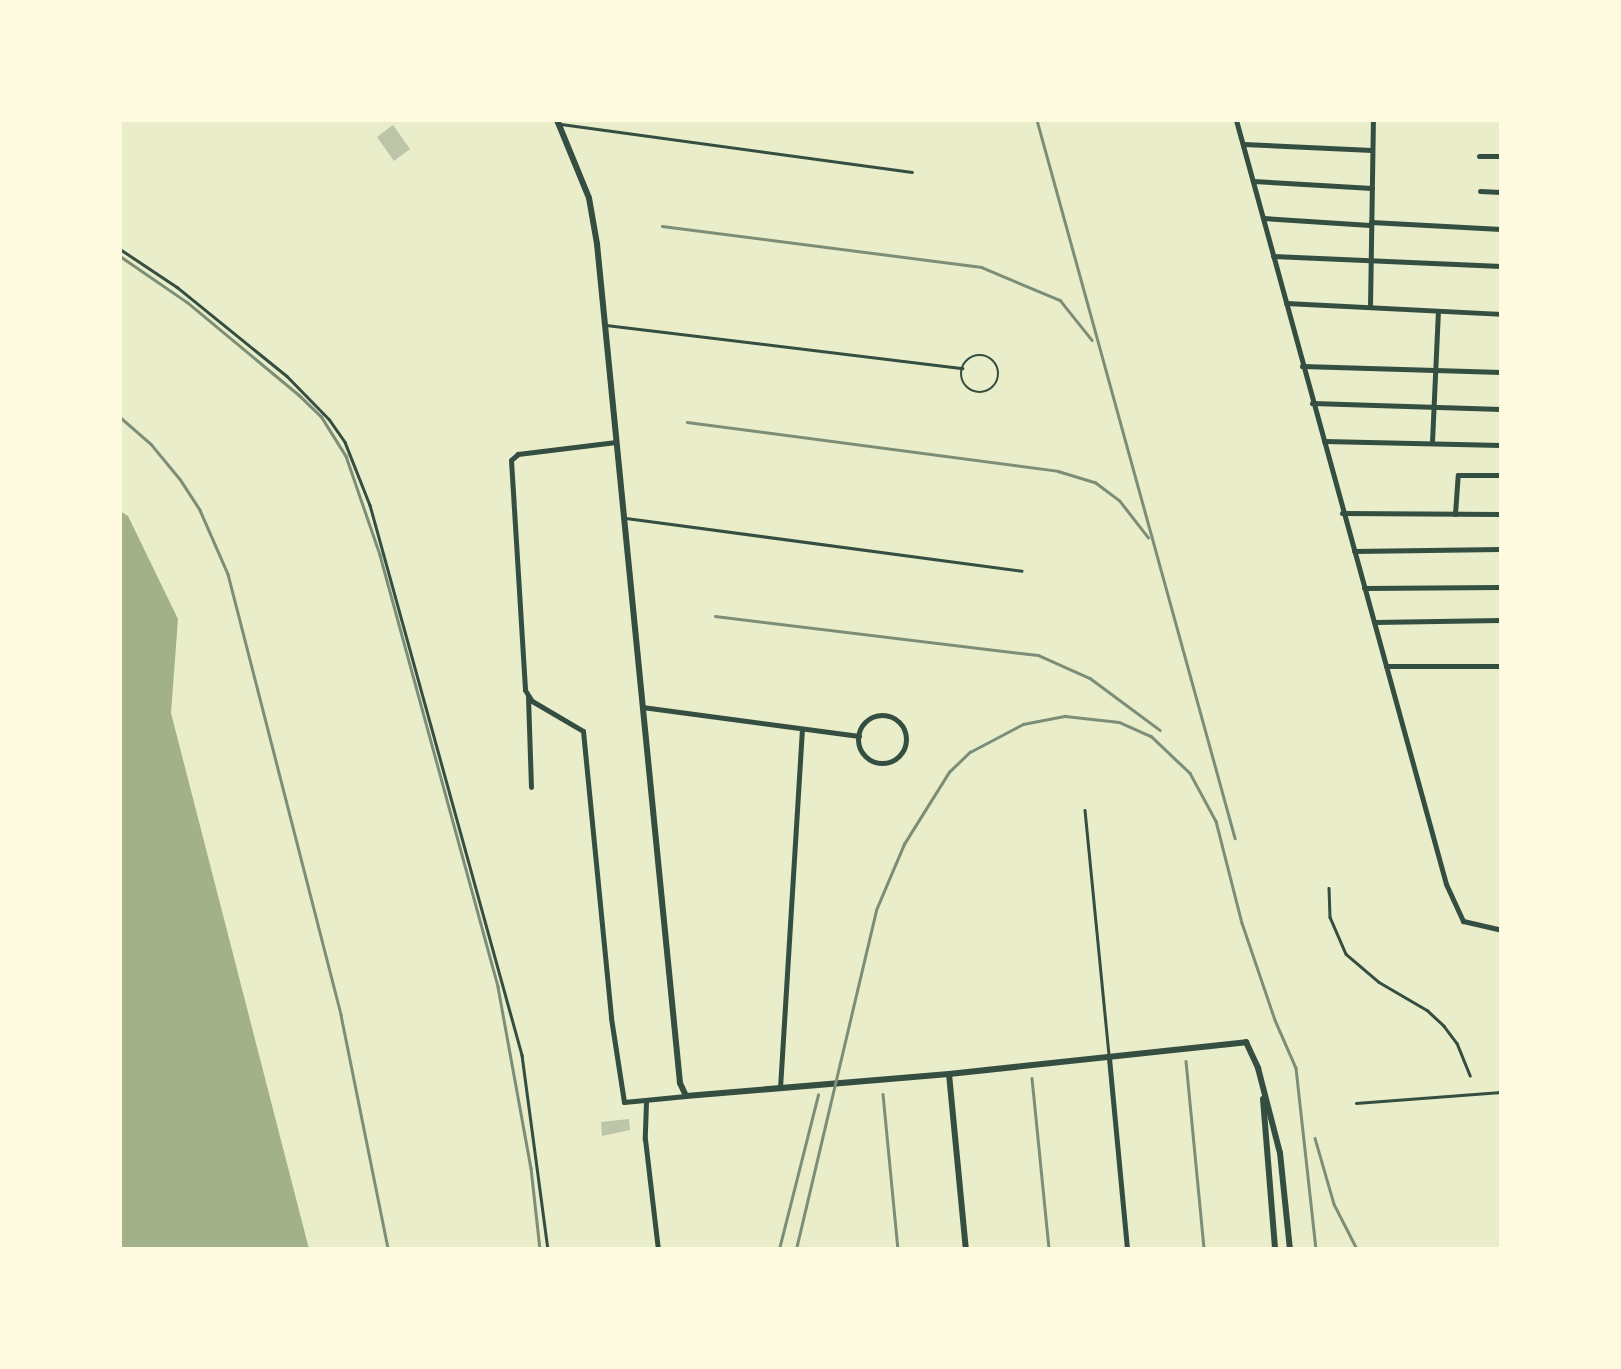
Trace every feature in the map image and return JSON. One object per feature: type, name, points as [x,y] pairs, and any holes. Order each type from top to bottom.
[{"type":"main road","points":[[558,122],[589,198],[680,1083],[686,1096],[949,1074],[1241,1041],[1251,1048],[1280,1153],[1290,1249]]},
{"type":"main road","points":[[949,1074],[966,1249]]},
{"type":"main road","points":[[1263,1088],[1275,1249]]},
{"type":"street","points":[[1236,120],[1454,907],[1470,925],[1501,930]]},
{"type":"street","points":[[1370,307],[1373,120]]},
{"type":"street","points":[[1242,144],[1372,150]]},
{"type":"street","points":[[1479,156],[1501,156]]},
{"type":"street","points":[[1253,181],[1372,188]]},
{"type":"street","points":[[1480,192],[1501,192]]},
{"type":"street","points":[[1263,218],[1501,230]]},
{"type":"street","points":[[1274,256],[1501,266]]},
{"type":"street","points":[[1286,303],[1501,314]]},
{"type":"street","points":[[1432,444],[1438,310]]},
{"type":"street","points":[[1302,366],[1501,372]]},
{"type":"street","points":[[1312,404],[1501,409]]},
{"type":"street","points":[[1324,441],[1501,446]]},
{"type":"street","points":[[531,787],[511,460],[518,454],[616,442]]},
{"type":"street","points":[[1455,514],[1458,476],[1501,475]]},
{"type":"street","points":[[1342,513],[1501,514]]},
{"type":"street","points":[[1352,550],[1501,548]]},
{"type":"street","points":[[1364,588],[1501,587]]},
{"type":"street","points":[[1374,622],[1501,620]]},
{"type":"street","points":[[1386,666],[1501,666]]},
{"type":"street","points":[[528,698],[583,731],[618,1088],[624,1102],[686,1096]]},
{"type":"street","points":[[642,707],[859,736]]},
{"type":"street","points":[[888,716],[901,724],[906,738],[896,759],[881,763],[867,758],[859,736],[866,722],[888,716]]},
{"type":"street","points":[[780,1088],[802,730]]},
{"type":"street","points":[[1108,1056],[1127,1249]]},
{"type":"street","points":[[646,1102],[645,1139],[658,1249]]},
{"type":"lane","points":[[558,122],[912,172]]},
{"type":"lane","points":[[120,248],[177,286],[287,376],[330,419],[351,458],[370,505],[522,1056],[548,1249]]},
{"type":"lane","points":[[604,324],[962,368]]},
{"type":"lane","points":[[974,356],[990,358],[999,372],[998,380],[994,388],[978,393],[964,384],[962,368],[974,356]]},
{"type":"lane","points":[[624,518],[1021,571]]},
{"type":"lane","points":[[1085,810],[1108,1056]]},
{"type":"lane","points":[[1330,888],[1330,917],[1346,954],[1444,1026],[1457,1042],[1470,1076]]},
{"type":"lane","points":[[1356,1103],[1501,1092]]},
{"type":"shaded area","points":[[120,511],[128,516],[178,619],[171,713],[309,1249],[120,1249]]},
{"type":"building","points":[[393,125],[410,149],[394,161],[377,137]]},
{"type":"building","points":[[629,1119],[630,1130],[602,1136],[601,1122]]},
{"type":"railway","points":[[1037,120],[1235,838]]},
{"type":"railway","points":[[662,226],[981,267],[1060,300],[1092,340]]},
{"type":"railway","points":[[120,256],[187,302],[299,395],[321,416],[346,456],[380,555],[498,987],[531,1168],[540,1249]]},
{"type":"railway","points":[[120,417],[151,444],[180,479],[200,510],[228,574],[341,1015],[388,1249]]},
{"type":"railway","points":[[687,422],[1058,471],[1095,482],[1120,501],[1148,537]]},
{"type":"railway","points":[[715,616],[1038,655],[1090,678],[1160,730]]},
{"type":"railway","points":[[796,1249],[876,910],[904,844],[949,772],[970,752],[1023,724],[1065,716],[1119,722],[1151,736],[1190,773],[1216,821],[1242,923],[1296,1068],[1316,1249]]},
{"type":"railway","points":[[1186,1061],[1204,1249]]},
{"type":"railway","points":[[1032,1078],[1049,1249]]},
{"type":"railway","points":[[883,1094],[898,1249]]},
{"type":"railway","points":[[779,1249],[818,1095]]},
{"type":"railway","points":[[1315,1138],[1334,1204],[1357,1249]]}]
